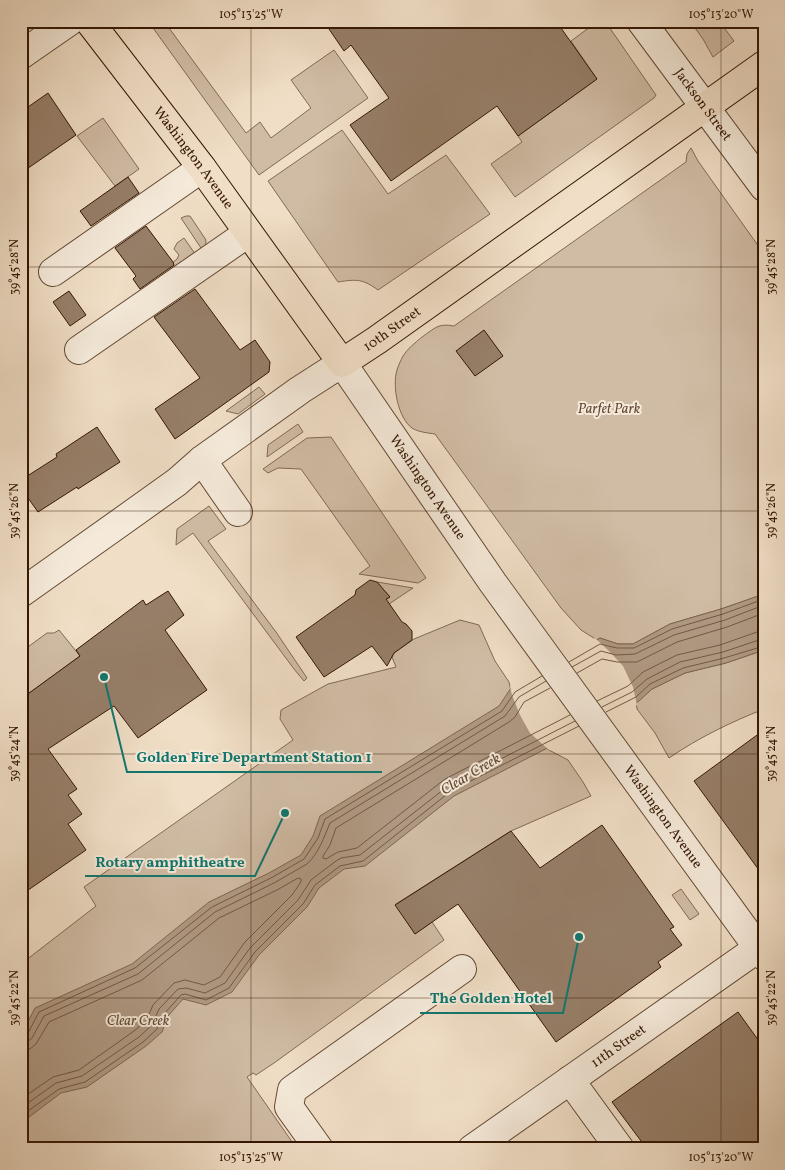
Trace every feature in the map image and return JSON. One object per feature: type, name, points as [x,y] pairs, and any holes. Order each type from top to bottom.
[{"type":"main road","name":"Washington Avenue","points":[[89,21],[207,175],[342,363]]},
{"type":"main road","name":"10th Street","points":[[342,363],[764,65]]},
{"type":"street","points":[[21,55],[70,21]]},
{"type":"street","name":"Jackson Street","points":[[641,21],[764,187]]},
{"type":"street","points":[[53,272],[207,175]]},
{"type":"street","points":[[82,273],[207,175]]},
{"type":"street","points":[[79,350],[248,232]]},
{"type":"street","name":"10th Street","points":[[21,594],[177,482],[202,460],[300,390],[342,363]]},
{"type":"street","name":"Washington Avenue","points":[[342,363],[493,584],[628,770],[762,949]]},
{"type":"street","points":[[202,460],[238,512]]},
{"type":"street","name":"11th Street","points":[[472,1149],[762,949]]},
{"type":"street","points":[[319,1149],[289,1107],[292,1090],[462,970]]},
{"type":"street","points":[[570,1080],[620,1149]]},
{"type":"green space","points":[[148,21],[180,21],[169,28],[246,133],[260,122],[271,138],[311,108],[291,80],[334,50],[368,98],[259,175]]},
{"type":"green space","points":[[598,21],[605,21],[656,95],[515,197],[491,164],[522,142],[518,136],[597,79],[571,41]]},
{"type":"green space","points":[[690,21],[719,21],[734,41],[713,57]]},
{"type":"green space","points":[[103,118],[139,169],[115,186],[77,136]]},
{"type":"green space","points":[[342,130],[388,194],[446,155],[490,214],[378,290],[360,281],[338,282],[268,181]]},
{"type":"green space","name":"Parfet Park","points":[[691,148],[698,161],[764,254],[764,594],[670,624],[633,644],[618,644],[600,638],[597,640],[581,630],[561,608],[435,434],[417,430],[407,423],[397,401],[395,384],[397,368],[409,348],[422,337],[440,326],[454,326],[686,162],[687,154]]},
{"type":"green space","points":[[190,216],[206,240],[205,254],[181,218]]},
{"type":"green space","points":[[184,238],[198,258],[166,282],[160,273],[177,259],[179,255],[174,249],[177,243]]},
{"type":"green space","points":[[259,387],[265,394],[238,414],[226,411]]},
{"type":"green space","points":[[298,424],[303,432],[267,457],[268,445]]},
{"type":"green space","points":[[331,437],[426,578],[418,583],[359,574],[370,566],[301,469],[278,468],[268,473],[263,469],[307,438]]},
{"type":"green space","points":[[209,506],[226,529],[208,541],[276,632],[307,678],[304,681],[193,533],[176,545],[177,529]]},
{"type":"green space","points":[[377,582],[413,588],[380,610],[377,606],[390,597]]},
{"type":"green space","name":"Clear Creek","points":[[460,620],[479,625],[495,661],[509,682],[512,695],[547,749],[568,760],[591,796],[511,831],[396,904],[415,934],[432,922],[444,940],[274,1063],[256,1075],[253,1073],[247,1077],[297,1149],[21,1149],[21,964],[96,906],[84,887],[293,740],[280,719],[281,710],[328,684],[396,667],[392,657],[394,653],[414,639]]},
{"type":"green space","points":[[59,630],[80,656],[21,699],[21,652],[47,633],[54,633]]},
{"type":"green space","points":[[764,650],[764,709],[715,731],[669,758],[655,733],[637,709],[636,702],[652,689],[685,673],[726,663]]},
{"type":"green space","points":[[681,889],[699,914],[690,920],[672,895]]},
{"type":"water","name":"Clear Creek","points":[[764,594],[764,650],[726,663],[685,673],[652,689],[639,701],[454,796],[365,866],[344,869],[319,888],[307,907],[259,955],[232,992],[206,1005],[183,999],[168,1016],[162,1032],[146,1046],[87,1087],[61,1093],[21,1123],[21,1035],[35,1008],[132,964],[209,902],[301,855],[313,836],[320,816],[499,706],[511,688],[600,638],[618,644],[633,644],[670,624]]},
{"type":"pier","points":[[595,638],[623,666],[633,687],[637,705],[549,750],[530,733],[520,715],[510,686]]},
{"type":"building","points":[[340,21],[556,21],[597,79],[518,136],[497,106],[391,181],[350,125],[389,98],[351,45],[344,51],[329,29]]},
{"type":"building","points":[[48,93],[76,135],[21,173],[21,112]]},
{"type":"building","points":[[128,177],[139,193],[91,226],[80,211]]},
{"type":"building","points":[[146,226],[174,265],[140,289],[133,279],[136,276],[115,248]]},
{"type":"building","points":[[195,289],[240,350],[255,340],[270,362],[269,372],[175,439],[155,409],[200,378],[154,317]]},
{"type":"building","points":[[69,291],[86,315],[70,326],[53,302]]},
{"type":"building","points":[[484,330],[503,356],[475,376],[456,351]]},
{"type":"building","points":[[97,427],[120,462],[38,512],[21,488],[21,480],[57,457],[56,454]]},
{"type":"building","points":[[370,580],[377,582],[390,597],[386,599],[402,622],[412,631],[412,640],[394,653],[387,666],[372,646],[324,677],[296,637],[355,595],[356,590]]},
{"type":"building","points":[[168,591],[184,615],[165,630],[207,690],[138,738],[114,706],[48,749],[77,789],[68,795],[82,814],[68,824],[86,850],[21,895],[21,699],[80,656],[76,650],[143,600],[146,605]]},
{"type":"building","points":[[764,730],[764,877],[694,781]]},
{"type":"building","points":[[602,825],[674,927],[670,929],[682,945],[658,962],[661,967],[556,1042],[458,904],[415,934],[395,905],[511,831],[540,868]]},
{"type":"building","points":[[738,1012],[764,1048],[764,1149],[647,1149],[612,1102]]},
{"type":"place","name":"Golden Fire Department Station 1","points":[[104,677]]},
{"type":"place","name":"Rotary amphitheatre","points":[[285,813]]},
{"type":"place","name":"The Golden Hotel","points":[[579,937]]}]
